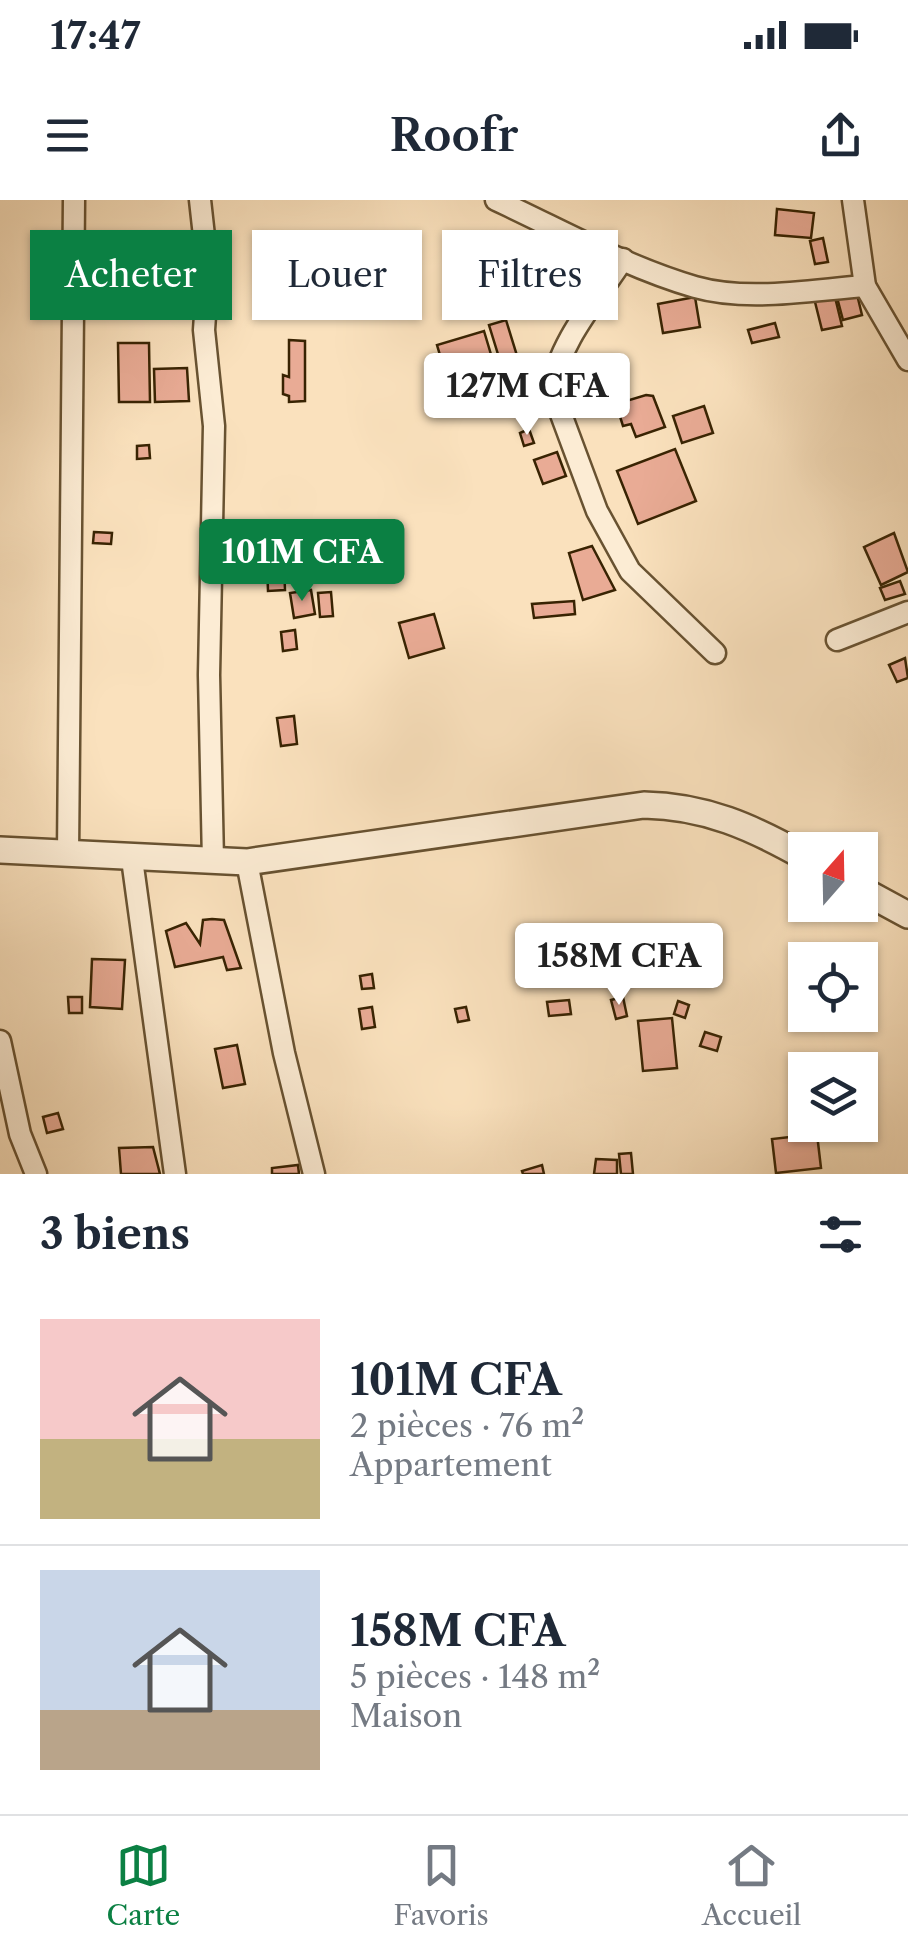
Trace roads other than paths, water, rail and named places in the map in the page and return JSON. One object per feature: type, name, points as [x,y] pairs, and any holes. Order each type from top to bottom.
[{"type":"street","points":[[68,854],[74,200]]},
{"type":"street","points":[[200,200],[208,272],[204,330],[214,426],[210,675],[213,861]]},
{"type":"street","points":[[496,200],[623,259],[697,288],[753,294],[865,286]]},
{"type":"street","points":[[853,200],[865,286],[908,360]]},
{"type":"street","points":[[623,259],[575,332],[554,376],[552,390],[610,538],[648,590],[715,652]]},
{"type":"street","points":[[837,640],[908,612]]},
{"type":"street","points":[[0,850],[248,862],[644,806],[691,808],[736,821],[788,848]]},
{"type":"street","points":[[132,859],[174,1174]]},
{"type":"street","points":[[248,862],[284,1052],[314,1174]]},
{"type":"street","points":[[878,899],[908,916]]},
{"type":"street","points":[[0,1042],[20,1134],[36,1174]]}]
